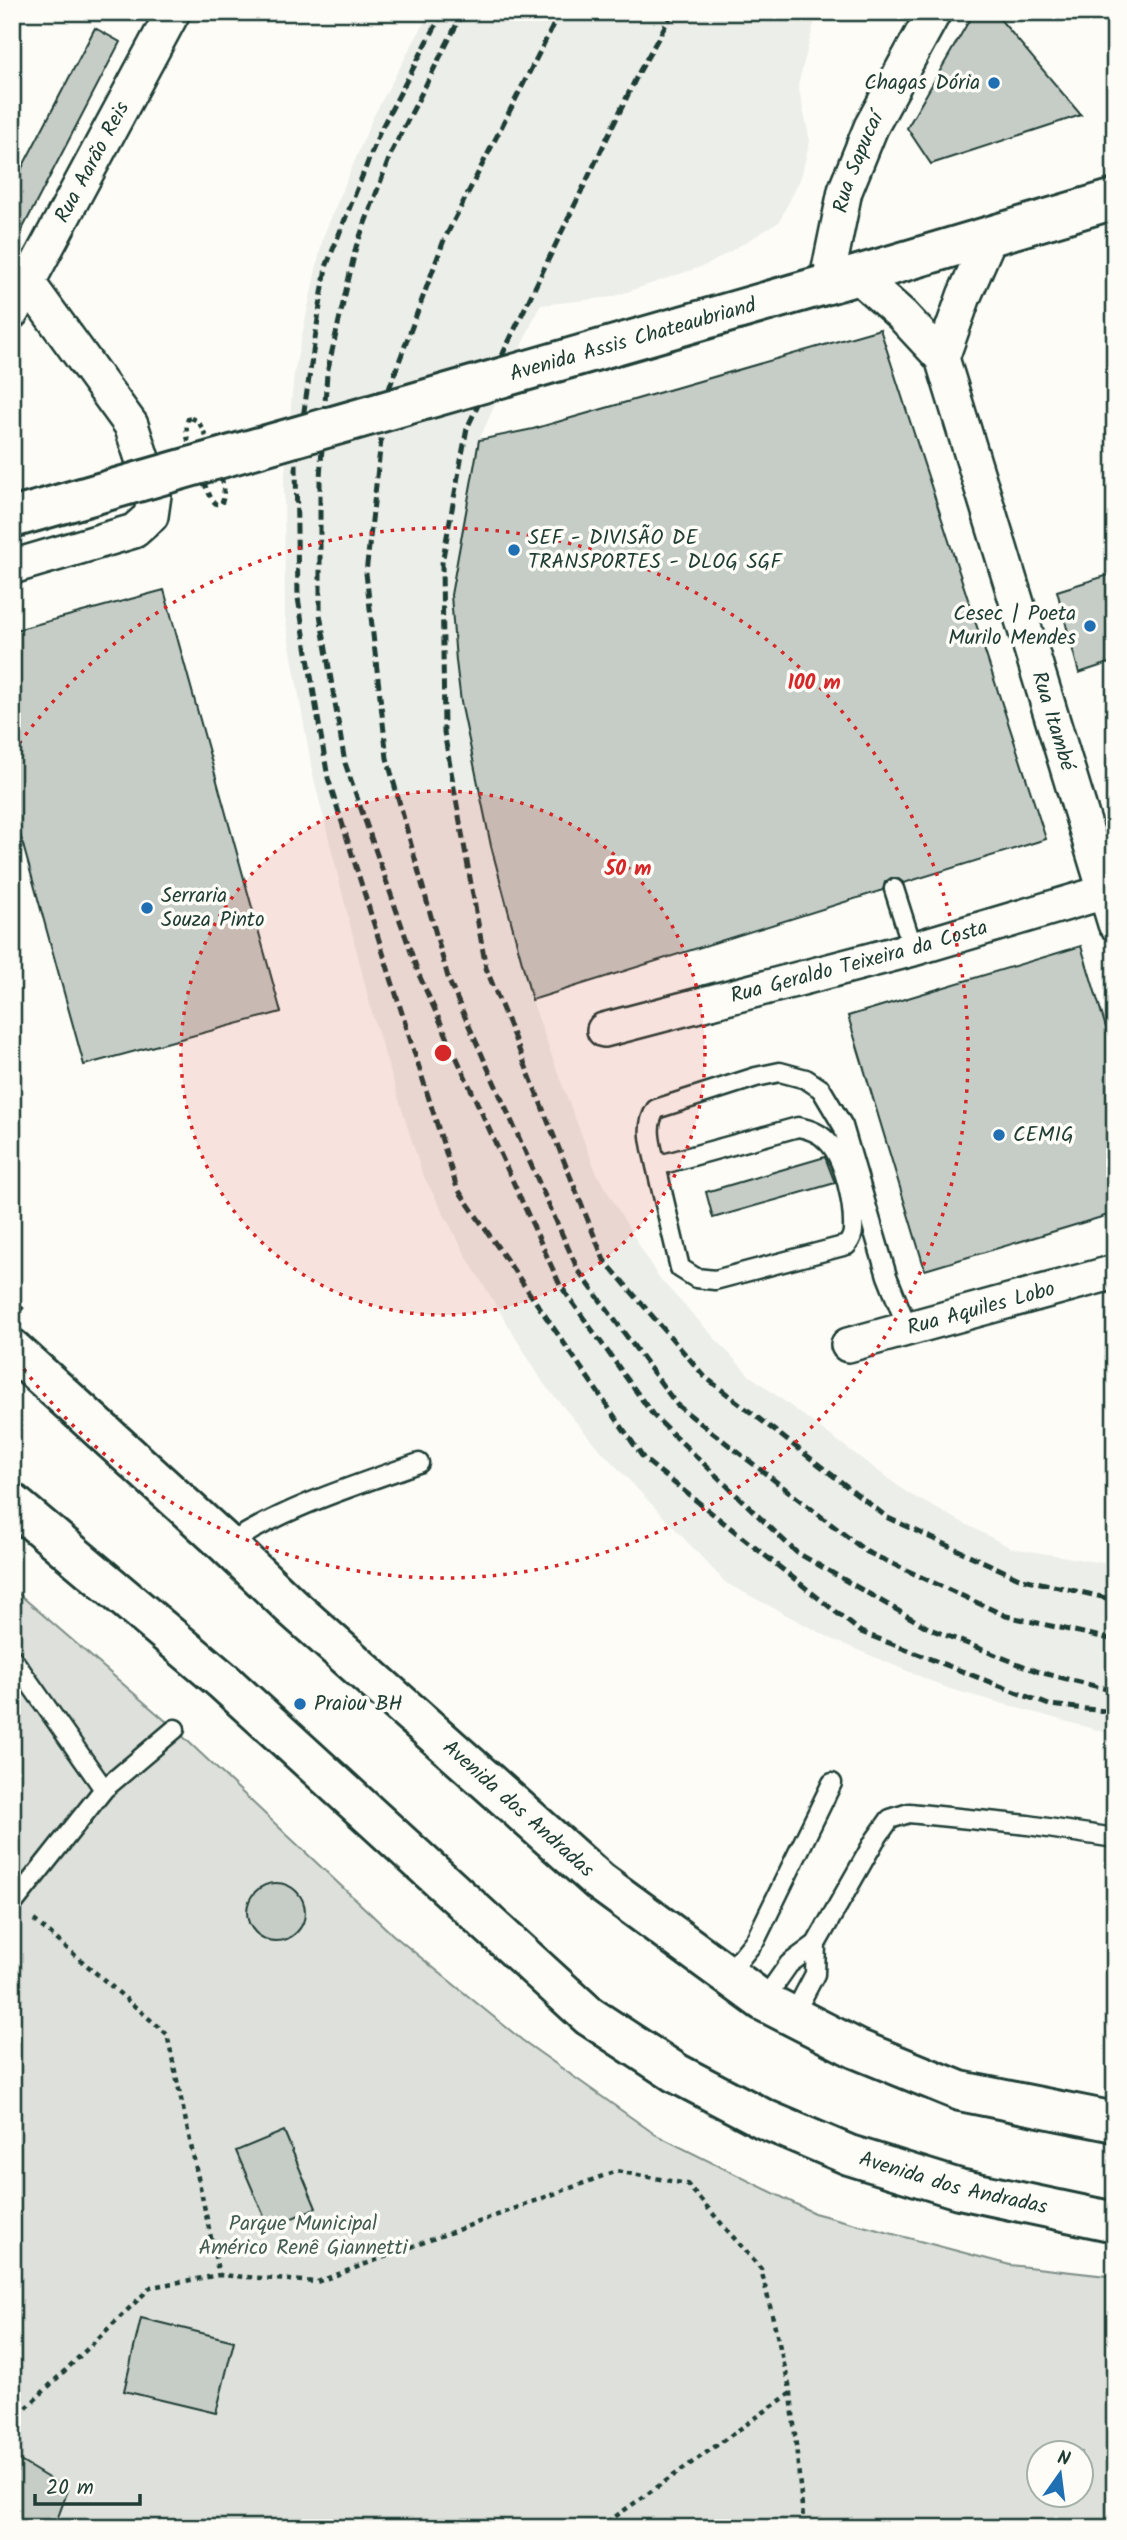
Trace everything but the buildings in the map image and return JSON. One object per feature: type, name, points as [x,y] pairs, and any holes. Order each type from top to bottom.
[{"type":"main road","name":"Avenida Assis Chateaubriand","points":[[12,518],[1115,199]]},
{"type":"main road","name":"Avenida dos Andradas","points":[[23,1335],[293,1609],[599,1881],[727,1975],[778,2009],[857,2049],[960,2091],[1115,2122]]},
{"type":"main road","name":"Avenida dos Andradas","points":[[12,1503],[223,1681],[589,2016],[676,2073],[764,2119],[849,2155],[959,2189],[1115,2222]]},
{"type":"street","name":"Rua Aarão Reis","points":[[12,312],[173,12]]},
{"type":"street","name":"Rua Sapucaí","points":[[835,282],[845,191],[871,127],[934,12]]},
{"type":"street","points":[[942,358],[964,296],[990,237]]},
{"type":"street","name":"Rua Itambé","points":[[835,282],[902,315],[942,358],[1110,890],[1115,924]]},
{"type":"street","points":[[12,567],[134,531],[151,516],[154,495],[131,425],[28,283]]},
{"type":"street","name":"Rua Geraldo Teixeira da Costa","points":[[604,1030],[913,949],[1110,890]]},
{"type":"street","name":"Rua Aquiles Lobo","points":[[848,1345],[1115,1272]]},
{"type":"lane","points":[[894,889],[913,949]]},
{"type":"lane","points":[[656,1166],[798,1126],[814,1131],[827,1140],[837,1152],[845,1174],[853,1233],[847,1245],[715,1280],[695,1278],[680,1268],[656,1166],[649,1130],[650,1118],[656,1109],[756,1077],[780,1072],[806,1079],[821,1089],[843,1126],[887,1276],[908,1329]]},
{"type":"lane","points":[[227,1545],[303,1504],[419,1463]]},
{"type":"lane","points":[[12,1658],[104,1789]]},
{"type":"lane","points":[[13,1904],[104,1789],[175,1729]]},
{"type":"lane","points":[[727,1975],[756,1939],[832,1783]]},
{"type":"lane","points":[[778,2009],[789,1964],[816,1944],[875,1840],[890,1819],[909,1813],[1028,1825],[1115,1838]]},
{"type":"lane","points":[[778,2009],[815,1974],[816,1944]]},
{"type":"path","points":[[12,1300],[23,1335]]},
{"type":"path","points":[[13,1904],[167,2034],[219,2275]]},
{"type":"path","points":[[12,2423],[151,2287],[219,2275],[317,2282],[616,2171],[687,2184],[761,2269],[791,2393],[804,2528]]},
{"type":"path","points":[[598,2528],[791,2393]]},
{"type":"shaded area","points":[[430,12],[817,12],[798,85],[810,141],[801,177],[779,222],[709,264],[612,297],[540,305],[479,440],[451,595],[461,702],[491,846],[532,1000],[597,1174],[658,1277],[749,1375],[909,1494],[1011,1548],[1115,1565],[1115,1735],[950,1689],[834,1640],[726,1583],[593,1442],[544,1384],[469,1261],[422,1173],[373,1017],[313,775],[285,617],[284,484],[294,373],[323,237],[373,117]]},
{"type":"green space","name":"Parque Municipal Américo Renê Giannetti","points":[[12,1588],[175,1729],[392,1934],[522,2040],[656,2135],[814,2213],[1010,2265],[1115,2277],[1115,2528],[12,2528]]},
{"type":"railway","points":[[443,12],[381,129],[326,267],[296,463],[298,598],[328,778],[457,1188],[644,1459],[861,1632],[1049,1705],[1115,1712]]},
{"type":"railway","points":[[463,12],[392,151],[356,247],[327,373],[320,478],[320,614],[345,763],[419,975],[560,1285],[653,1415],[796,1552],[930,1629],[1039,1672],[1115,1691]]},
{"type":"railway","points":[[560,12],[444,240],[386,397],[366,573],[387,758],[449,981],[578,1270],[677,1405],[867,1552],[1006,1616],[1115,1640]]},
{"type":"railway","points":[[673,12],[638,74],[467,428],[442,563],[444,732],[486,968],[604,1260],[705,1377],[888,1518],[1019,1578],[1115,1600]]},
{"type":"place","name":"Chagas Dória","points":[[994,83]]},
{"type":"place","name":"SEF - DIVISÃO DE TRANSPORTES - DLOG SGF","points":[[514,550]]},
{"type":"place","name":"Cesec | Poeta Murilo Mendes","points":[[1090,626]]},
{"type":"place","name":"Serraria Souza Pinto","points":[[147,908]]},
{"type":"place","name":"CEMIG","points":[[999,1135]]},
{"type":"place","name":"Praiou BH","points":[[300,1704]]}]
